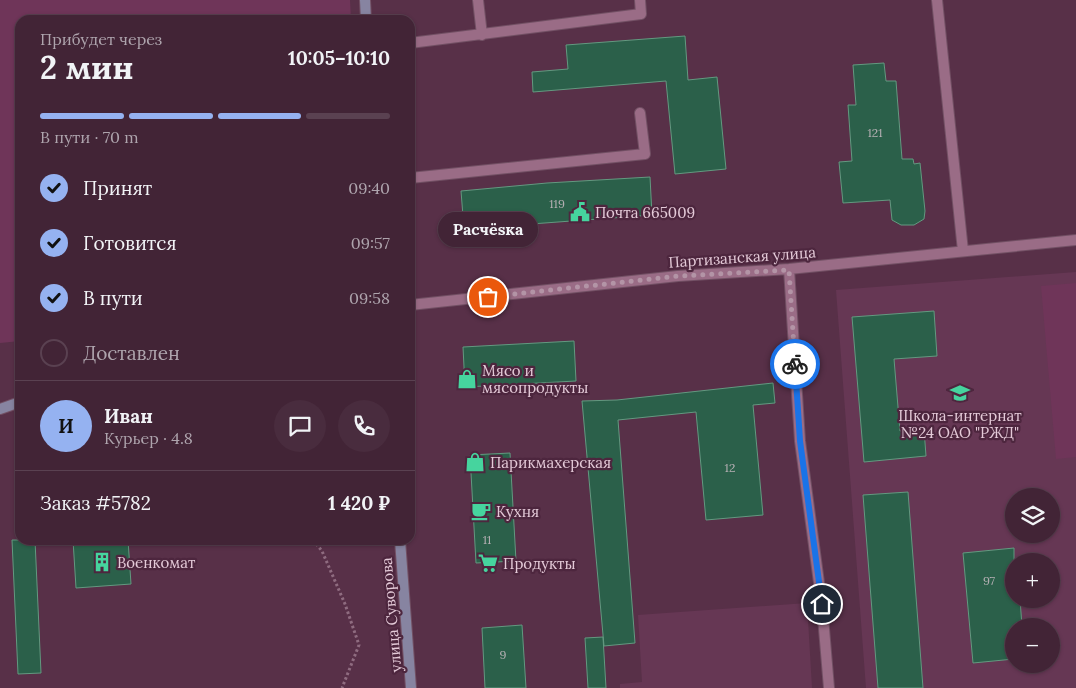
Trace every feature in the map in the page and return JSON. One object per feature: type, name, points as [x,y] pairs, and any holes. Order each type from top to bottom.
[{"type":"main road","points":[[366,0],[366,15]]},
{"type":"main road","points":[[0,409],[15,404]]},
{"type":"main road","name":"улица Суворова","points":[[400,545],[411,688]]},
{"type":"street","points":[[478,0],[482,35]]},
{"type":"street","points":[[415,42],[641,14],[640,0]]},
{"type":"street","points":[[937,0],[963,251]]},
{"type":"street","points":[[415,177],[645,154],[640,114]]},
{"type":"street","name":"Партизанская улица","points":[[415,304],[678,276],[789,270],[1076,240]]},
{"type":"street","points":[[789,270],[800,441],[822,604],[829,688]]},
{"type":"path","points":[[317,545],[322,551],[345,604],[358,645],[342,688]]},
{"type":"shaded area","points":[[0,0],[350,0],[351,15],[15,15],[15,342],[0,343]]},
{"type":"shaded area","name":"Школа-интернат №24 ОАО \"РЖД\"","points":[[1076,272],[1076,688],[866,688],[836,290]]},
{"type":"shaded area","points":[[1076,283],[1076,457],[1056,459],[1041,286]]},
{"type":"shaded area","points":[[807,603],[812,688],[620,688],[620,684],[642,682],[638,615]]},
{"type":"building","points":[[685,36],[688,80],[717,77],[726,169],[675,174],[666,81],[533,92],[532,72],[568,69],[566,45]]},
{"type":"building","points":[[884,63],[886,81],[896,81],[902,159],[913,159],[914,164],[920,163],[925,211],[924,219],[914,225],[901,225],[892,220],[890,200],[843,203],[839,162],[852,161],[848,105],[856,105],[853,65]]},
{"type":"building","points":[[650,177],[652,215],[464,229],[461,191],[547,183]]},
{"type":"building","points":[[934,311],[937,356],[894,359],[900,431],[924,429],[926,456],[864,462],[852,317]]},
{"type":"building","points":[[574,341],[576,381],[465,387],[463,347]]},
{"type":"building","points":[[773,383],[775,403],[753,405],[763,515],[706,520],[696,412],[618,420],[635,643],[604,646],[582,401],[617,400]]},
{"type":"building","points":[[510,453],[516,561],[476,563],[470,455]]},
{"type":"building","points":[[908,492],[923,688],[878,688],[863,495]]},
{"type":"building","points":[[12,540],[15,540],[15,545],[35,545],[41,673],[18,674]]},
{"type":"building","name":"Военкомат","points":[[73,545],[128,545],[131,584],[76,588]]},
{"type":"building","points":[[1014,548],[1014,553],[1005,553],[1005,608],[1021,608],[1021,618],[1005,618],[1005,660],[973,663],[963,553]]},
{"type":"building","points":[[522,625],[526,688],[485,688],[482,628]]},
{"type":"building","points":[[603,637],[606,688],[588,688],[585,638]]},
{"type":"way so far","points":[[488,297],[678,276],[789,270],[795,364]]},
{"type":"place","name":"Почта 665009","points":[[580,212]]},
{"type":"place","name":"Расчёsка","points":[[488,297]]},
{"type":"place","name":"Мясо и мясопродукты","points":[[467,379]]},
{"type":"place","name":"Школа-интернат №24 ОАО \"РЖД\"","points":[[960,393]]},
{"type":"place","name":"Парикмахерская","points":[[475,462]]},
{"type":"place","name":"Кухня","points":[[481,511]]},
{"type":"place","name":"Военкомат","points":[[102,562]]},
{"type":"place","name":"Продукты","points":[[488,563]]},
{"type":"route","points":[[795,364],[800,441],[822,604]]}]
